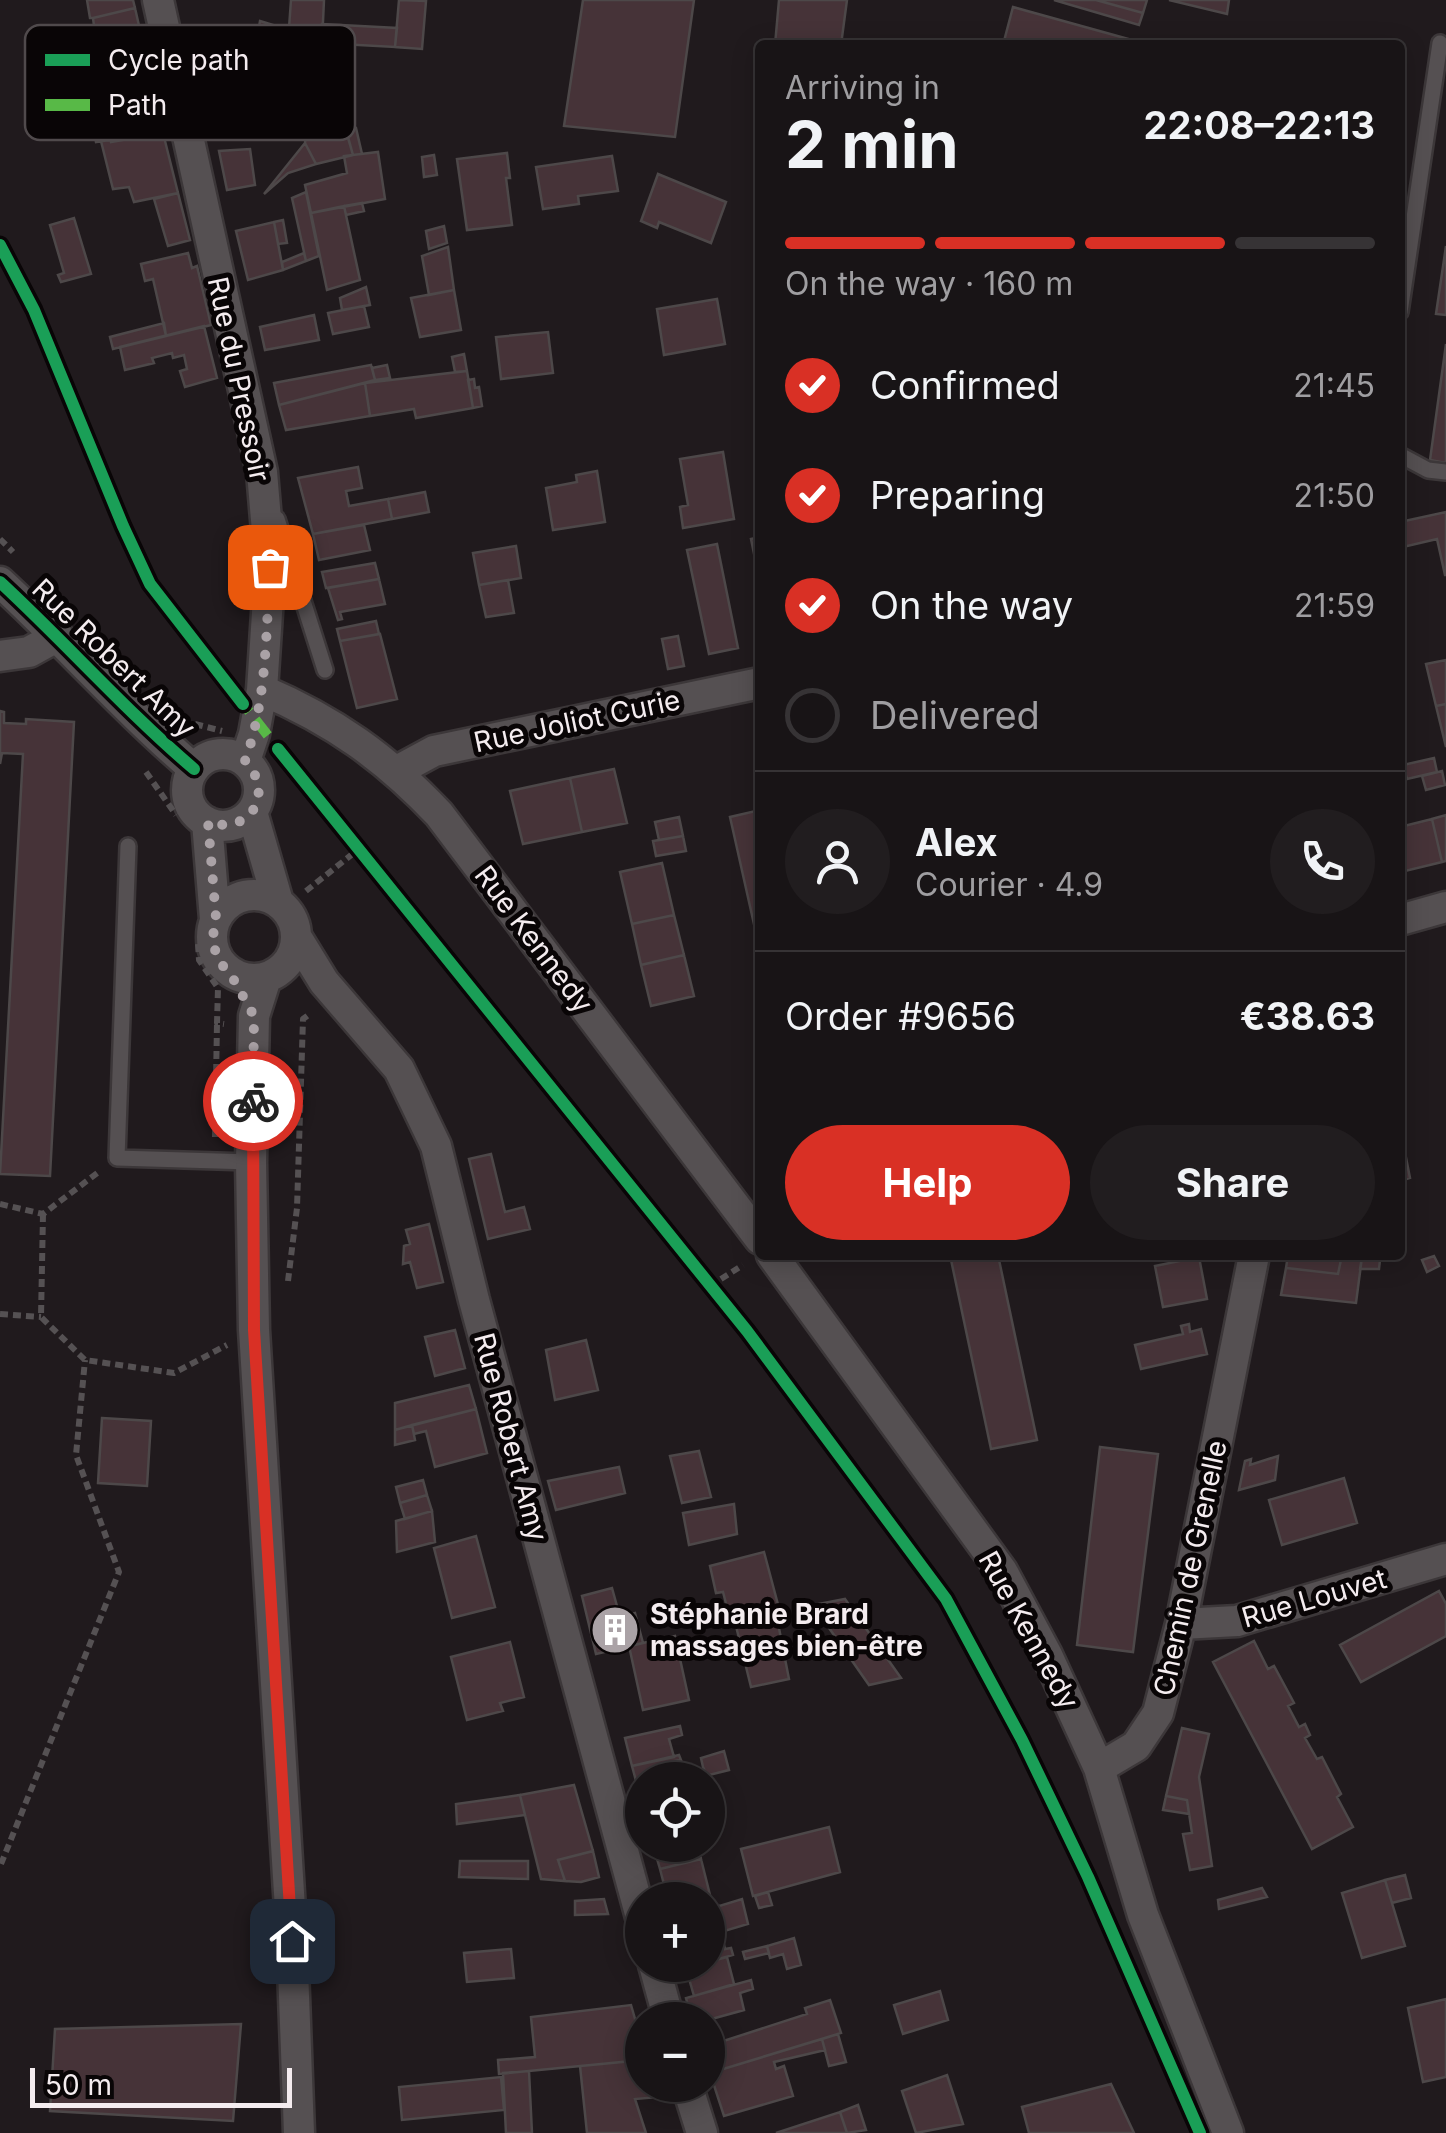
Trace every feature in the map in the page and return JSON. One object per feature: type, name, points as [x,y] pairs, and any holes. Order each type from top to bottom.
[{"type":"street","name":"Rue du Pressoir","points":[[158,0],[164,25]]},
{"type":"street","name":"Rue du Pressoir","points":[[189,140],[262,472],[270,567],[262,690],[245,761]]},
{"type":"street","name":"Rue Robert Amy","points":[[0,582],[194,770]]},
{"type":"street","points":[[0,656],[29,652],[58,636]]},
{"type":"street","name":"Rue Joliot Curie","points":[[397,771],[434,751],[755,684]]},
{"type":"street","name":"Rue Kennedy","points":[[262,690],[355,739],[397,771],[439,814],[755,1223]]},
{"type":"street","points":[[212,756],[235,756],[245,761],[253,770],[259,791],[252,812],[231,825],[208,822],[198,815],[188,793],[194,770],[212,756]]},
{"type":"street","points":[[252,812],[288,900],[296,938],[296,948],[274,974],[254,1016],[251,1162],[254,1330],[300,2133]]},
{"type":"street","points":[[208,822],[216,918]]},
{"type":"street","points":[[254,1016],[214,952],[212,930],[224,906],[236,898],[265,896],[288,900]]},
{"type":"street","points":[[1405,919],[1446,907]]},
{"type":"street","name":"Rue Robert Amy","points":[[296,938],[331,988],[399,1070],[436,1146],[631,1882]]},
{"type":"street","points":[[230,973],[249,980],[274,974],[331,988]]},
{"type":"street","name":"Rue Kennedy","points":[[758,1260],[1002,1570],[1048,1655],[1099,1768]]},
{"type":"street","name":"Chemin de Grenelle","points":[[1099,1768],[1136,1746],[1158,1713],[1181,1624],[1253,1260]]},
{"type":"street","name":"Rue Louvet","points":[[1181,1624],[1238,1622],[1446,1559]]},
{"type":"street","points":[[1099,1768],[1143,1916],[1228,2133]]},
{"type":"street","points":[[692,2102],[702,2133]]},
{"type":"lane","points":[[1405,278],[1440,43]]},
{"type":"lane","points":[[1405,458],[1428,470],[1446,472]]},
{"type":"lane","points":[[262,472],[325,670]]},
{"type":"lane","points":[[128,846],[117,1158],[251,1162]]},
{"type":"path","points":[[288,900],[360,848]]},
{"type":"path","points":[[286,1294],[297,1208],[304,1019],[331,988]]},
{"type":"path","points":[[205,1136],[216,1137],[216,1023]]},
{"type":"path","points":[[43,1214],[117,1158]]},
{"type":"path","points":[[0,1204],[43,1214]]},
{"type":"path","points":[[41,1317],[43,1214]]},
{"type":"path","points":[[710,1286],[758,1260]]},
{"type":"path","points":[[0,1314],[41,1317],[85,1360],[174,1374],[254,1330]]},
{"type":"path","points":[[1,1864],[120,1572],[76,1455],[85,1360]]},
{"type":"building","points":[[87,0],[133,0],[135,8],[90,18]]},
{"type":"building","points":[[291,0],[324,0],[323,25],[289,25]]},
{"type":"building","points":[[399,0],[426,1],[422,49],[395,47]]},
{"type":"building","points":[[583,0],[694,0],[675,137],[564,126]]},
{"type":"building","points":[[779,0],[847,0],[842,40],[775,40]]},
{"type":"building","points":[[1054,0],[1096,0],[1143,13],[1139,25]]},
{"type":"building","points":[[1096,0],[1147,0],[1143,13]]},
{"type":"building","points":[[1169,0],[1229,0],[1227,14]]},
{"type":"building","points":[[1013,7],[1132,40],[1004,40]]},
{"type":"building","points":[[135,8],[139,25],[94,25],[93,18]]},
{"type":"building","points":[[355,26],[397,28],[395,47],[355,45]]},
{"type":"building","points":[[355,128],[362,154],[353,155],[349,140],[355,140]]},
{"type":"building","points":[[165,140],[178,193],[134,202],[129,187],[113,189],[101,141]]},
{"type":"building","points":[[349,140],[353,155],[316,164],[305,143]]},
{"type":"building","points":[[305,143],[316,164],[288,173],[264,194]]},
{"type":"building","points":[[250,149],[255,185],[227,190],[219,151]]},
{"type":"building","points":[[378,152],[385,199],[311,213],[305,185],[347,173],[344,156]]},
{"type":"building","points":[[507,153],[512,225],[467,230],[457,159]]},
{"type":"building","points":[[434,155],[437,175],[424,177],[422,157]]},
{"type":"building","points":[[612,156],[618,191],[578,196],[579,204],[543,209],[536,167]]},
{"type":"building","points":[[658,174],[726,202],[711,243],[659,222],[657,228],[641,221]]},
{"type":"building","points":[[306,192],[319,256],[306,261],[292,198]]},
{"type":"building","points":[[178,193],[190,240],[168,246],[154,199]]},
{"type":"building","points":[[362,203],[364,211],[346,215],[344,206]]},
{"type":"building","points":[[344,206],[360,280],[327,290],[311,213]]},
{"type":"building","points":[[74,218],[91,274],[61,282],[58,275],[64,273],[50,225]]},
{"type":"building","points":[[283,220],[287,243],[278,244],[274,222]]},
{"type":"building","points":[[274,222],[283,270],[248,280],[236,231]]},
{"type":"building","points":[[444,226],[447,243],[429,249],[426,231]]},
{"type":"building","points":[[1446,246],[1446,315],[1436,314]]},
{"type":"building","points":[[448,247],[454,290],[429,295],[422,256]]},
{"type":"building","points":[[188,253],[192,268],[197,266],[211,325],[166,336],[153,279],[145,281],[141,264]]},
{"type":"building","points":[[304,253],[306,261],[283,270],[282,262]]},
{"type":"building","points":[[366,287],[370,305],[342,310],[340,298]]},
{"type":"building","points":[[454,290],[461,330],[420,337],[411,298]]},
{"type":"building","points":[[717,299],[725,344],[664,355],[657,309]]},
{"type":"building","points":[[364,306],[369,327],[333,334],[328,313]]},
{"type":"building","points":[[314,315],[319,340],[265,350],[260,327]]},
{"type":"building","points":[[164,323],[166,336],[113,349],[110,337]]},
{"type":"building","points":[[204,326],[217,378],[185,387],[180,371],[187,369],[184,355],[173,358],[172,353],[152,358],[154,363],[125,370],[120,347]]},
{"type":"building","points":[[548,332],[553,373],[501,379],[496,337]]},
{"type":"building","points":[[1446,344],[1446,463],[1430,460]]},
{"type":"building","points":[[464,354],[467,371],[455,372],[452,357]]},
{"type":"building","points":[[371,365],[375,380],[279,405],[274,383]]},
{"type":"building","points":[[387,365],[390,378],[375,380],[372,368]]},
{"type":"building","points":[[467,371],[473,408],[416,418],[414,409],[370,416],[365,383]]},
{"type":"building","points":[[474,379],[482,406],[473,408],[468,380]]},
{"type":"building","points":[[365,383],[370,416],[286,430],[279,405]]},
{"type":"building","points":[[723,452],[734,519],[683,528],[680,507],[688,505],[680,459]]},
{"type":"building","points":[[358,467],[362,488],[346,491],[349,506],[388,499],[392,519],[313,534],[298,478]]},
{"type":"building","points":[[597,471],[605,522],[553,530],[546,488],[577,482],[576,475]]},
{"type":"building","points":[[425,492],[429,512],[392,519],[388,499]]},
{"type":"building","points":[[1446,512],[1446,575],[1437,539],[1405,547],[1405,521]]},
{"type":"building","points":[[364,525],[370,550],[319,560],[313,534]]},
{"type":"building","points":[[717,544],[738,648],[709,654],[687,550]]},
{"type":"building","points":[[516,546],[521,578],[479,585],[473,553]]},
{"type":"building","points":[[375,563],[379,579],[326,588],[322,572]]},
{"type":"building","points":[[379,579],[385,604],[340,612],[342,619],[338,620],[328,588]]},
{"type":"building","points":[[508,580],[514,613],[486,617],[479,585]]},
{"type":"building","points":[[376,621],[379,634],[340,641],[337,629]]},
{"type":"building","points":[[380,634],[397,699],[357,708],[340,641]]},
{"type":"building","points":[[678,636],[684,666],[668,669],[662,639]]},
{"type":"building","points":[[1446,660],[1446,704],[1436,706],[1426,664]]},
{"type":"building","points":[[1446,704],[1446,747],[1436,706]]},
{"type":"building","points":[[0,711],[4,712],[4,723],[26,724],[26,719],[74,722],[50,1176],[0,1174],[23,754],[2,753],[0,764]]},
{"type":"building","points":[[1434,758],[1437,772],[1407,779],[1405,765]]},
{"type":"building","points":[[614,769],[627,823],[582,832],[570,778]]},
{"type":"building","points":[[1442,771],[1445,785],[1426,790],[1422,776]]},
{"type":"building","points":[[570,778],[582,832],[523,844],[510,791]]},
{"type":"building","points":[[755,811],[755,929],[730,817]]},
{"type":"building","points":[[1446,815],[1446,861],[1442,862],[1432,819]]},
{"type":"building","points":[[679,817],[683,836],[659,840],[655,822]]},
{"type":"building","points":[[1432,819],[1442,862],[1405,871],[1405,826]]},
{"type":"building","points":[[683,836],[686,851],[656,856],[653,841]]},
{"type":"building","points":[[662,863],[674,915],[632,924],[620,872]]},
{"type":"building","points":[[674,915],[684,955],[641,965],[632,924]]},
{"type":"building","points":[[684,955],[694,996],[651,1006],[641,965]]},
{"type":"building","points":[[1405,1152],[1410,1178],[1405,1180]]},
{"type":"building","points":[[491,1154],[505,1212],[524,1207],[530,1229],[488,1239],[469,1159]]},
{"type":"building","points":[[429,1224],[443,1282],[417,1288],[410,1262],[403,1264],[404,1246],[410,1244],[406,1230]]},
{"type":"building","points":[[1434,1256],[1439,1266],[1427,1272],[1422,1260]]},
{"type":"building","points":[[951,1260],[999,1260],[1037,1440],[991,1449]]},
{"type":"building","points":[[1200,1260],[1207,1299],[1163,1307],[1155,1266]]},
{"type":"building","points":[[1287,1260],[1341,1260],[1338,1274],[1286,1268]]},
{"type":"building","points":[[1341,1260],[1362,1260],[1356,1303],[1281,1295],[1286,1268],[1338,1274]]},
{"type":"building","points":[[1362,1260],[1380,1260],[1379,1269],[1360,1269]]},
{"type":"building","points":[[1189,1324],[1190,1332],[1201,1329],[1207,1354],[1141,1369],[1135,1345],[1183,1334],[1181,1326]]},
{"type":"building","points":[[455,1330],[465,1368],[435,1376],[425,1337]]},
{"type":"building","points":[[586,1340],[598,1390],[555,1400],[546,1350]]},
{"type":"building","points":[[469,1385],[476,1409],[395,1430],[395,1403]]},
{"type":"building","points":[[476,1409],[487,1453],[435,1467],[426,1431],[414,1434],[412,1425]]},
{"type":"building","points":[[102,1418],[151,1421],[147,1486],[98,1483]]},
{"type":"building","points":[[412,1425],[415,1440],[395,1445],[395,1430]]},
{"type":"building","points":[[1100,1447],[1158,1454],[1133,1652],[1077,1645]]},
{"type":"building","points":[[699,1451],[711,1497],[682,1503],[670,1456]]},
{"type":"building","points":[[1278,1456],[1275,1480],[1239,1490],[1245,1461],[1251,1459],[1250,1465]]},
{"type":"building","points":[[619,1467],[625,1493],[556,1510],[548,1481]]},
{"type":"building","points":[[1344,1478],[1357,1523],[1282,1545],[1269,1500]]},
{"type":"building","points":[[423,1480],[427,1495],[400,1503],[396,1487]]},
{"type":"building","points":[[427,1495],[432,1511],[405,1519],[400,1503]]},
{"type":"building","points":[[734,1504],[737,1534],[689,1545],[683,1513]]},
{"type":"building","points":[[432,1511],[435,1542],[397,1552],[396,1521]]},
{"type":"building","points":[[476,1536],[495,1607],[452,1618],[434,1548]]},
{"type":"building","points":[[764,1552],[780,1612],[731,1623],[723,1592],[716,1593],[710,1566]]},
{"type":"building","name":"Stéphanie Brard massages bien-être","points":[[612,1588],[620,1617],[635,1613],[643,1643],[596,1654],[582,1596]]},
{"type":"building","points":[[1439,1591],[1446,1604],[1446,1636],[1361,1682],[1340,1645]]},
{"type":"building","points":[[845,1599],[901,1678],[869,1685],[813,1605]]},
{"type":"building","points":[[776,1613],[789,1679],[751,1687],[735,1622]]},
{"type":"building","points":[[675,1636],[689,1700],[643,1710],[629,1646]]},
{"type":"building","points":[[1254,1641],[1268,1669],[1274,1666],[1294,1703],[1288,1706],[1299,1727],[1305,1724],[1310,1735],[1305,1738],[1317,1759],[1322,1757],[1353,1827],[1312,1849],[1213,1662]]},
{"type":"building","points":[[510,1642],[524,1697],[500,1703],[503,1711],[467,1720],[451,1657]]},
{"type":"building","points":[[680,1726],[682,1735],[669,1739],[674,1757],[651,1762],[631,1762],[625,1738]]},
{"type":"building","points":[[1182,1728],[1209,1734],[1199,1777],[1212,1866],[1190,1870],[1183,1834],[1192,1833],[1187,1800],[1166,1796]]},
{"type":"building","points":[[724,1751],[729,1770],[725,1771],[725,1762],[702,1762],[701,1758]]},
{"type":"building","points":[[679,1755],[681,1760],[675,1762],[649,1762]]},
{"type":"building","points":[[574,1785],[593,1851],[558,1860],[565,1881],[541,1879],[520,1795]]},
{"type":"building","points":[[520,1795],[525,1815],[457,1824],[456,1804]]},
{"type":"building","points":[[1166,1796],[1187,1800],[1189,1814],[1163,1810]]},
{"type":"building","points":[[829,1827],[840,1872],[753,1896],[741,1849]]},
{"type":"building","points":[[593,1851],[599,1877],[565,1881],[558,1860]]},
{"type":"building","points":[[460,1861],[528,1861],[528,1879],[459,1877]]},
{"type":"building","points":[[658,1862],[689,1862],[660,1869]]},
{"type":"building","points":[[702,1862],[707,1882],[663,1882],[660,1869]]},
{"type":"building","points":[[1405,1875],[1411,1898],[1392,1903],[1385,1880]]},
{"type":"building","points":[[1385,1880],[1405,1946],[1362,1958],[1342,1893]]},
{"type":"building","points":[[1262,1888],[1267,1897],[1219,1909],[1218,1900]]},
{"type":"building","points":[[768,1892],[772,1905],[759,1908],[755,1896]]},
{"type":"building","points":[[604,1899],[608,1914],[575,1915],[575,1901]]},
{"type":"building","points":[[742,1899],[748,1924],[725,1931],[725,1904]]},
{"type":"building","points":[[794,1938],[801,1965],[787,1969],[783,1954],[770,1958],[767,1946]]},
{"type":"building","points":[[767,1946],[769,1953],[745,1959],[743,1952]]},
{"type":"building","points":[[511,1949],[514,1978],[467,1982],[464,1953]]},
{"type":"building","points":[[725,1958],[734,1984],[694,1996],[690,1982],[725,1982]]},
{"type":"building","points":[[751,1980],[753,1989],[740,1993],[744,2010],[725,2015],[725,2002],[687,2002],[686,1998]]},
{"type":"building","points":[[940,1991],[948,2020],[903,2034],[894,2005]]},
{"type":"building","points":[[1446,1999],[1446,2077],[1423,2082],[1408,2008]]},
{"type":"building","points":[[830,2000],[841,2033],[725,2068],[725,2041],[807,2014],[805,2008]]},
{"type":"building","points":[[625,2006],[625,2062],[499,2074],[498,2060],[535,2057],[531,2017]]},
{"type":"building","points":[[241,2024],[233,2121],[50,2111],[55,2029]]},
{"type":"building","points":[[838,2034],[846,2062],[829,2066],[822,2039]]},
{"type":"building","points":[[822,2039],[825,2050],[774,2062],[776,2069],[784,2066],[793,2096],[724,2116],[719,2102],[725,2102],[725,2068]]},
{"type":"building","points":[[625,2062],[625,2102],[636,2102],[646,2133],[587,2133],[580,2066]]},
{"type":"building","points":[[529,2071],[532,2133],[506,2133],[503,2073]]},
{"type":"building","points":[[947,2075],[963,2124],[916,2133],[902,2091]]},
{"type":"building","points":[[501,2077],[504,2110],[402,2120],[399,2087]]},
{"type":"building","points":[[1111,2084],[1134,2133],[1029,2133],[1022,2107]]},
{"type":"building","points":[[858,2105],[866,2130],[847,2133],[840,2112]]},
{"type":"building","points":[[840,2112],[847,2133],[776,2133]]},
{"type":"marked path","points":[[237,696],[283,755]]},
{"type":"cycle path","points":[[0,245],[34,310],[150,584],[243,704]]},
{"type":"cycle path","points":[[0,582],[194,769]]},
{"type":"cycle path","points":[[278,749],[747,1331],[946,1599],[1022,1740],[1088,1877],[1200,2133]]},
{"type":"way so far","points":[[253,1101],[254,1016],[230,973],[220,963],[212,942],[216,918],[208,822],[231,825],[243,820],[257,802],[258,780],[245,761],[262,690],[270,567]]},
{"type":"place","name":"Stéphanie Brard massages bien-être","points":[[615,1630]]},
{"type":"route","points":[[253,1101],[254,1330],[292,1941]]}]
